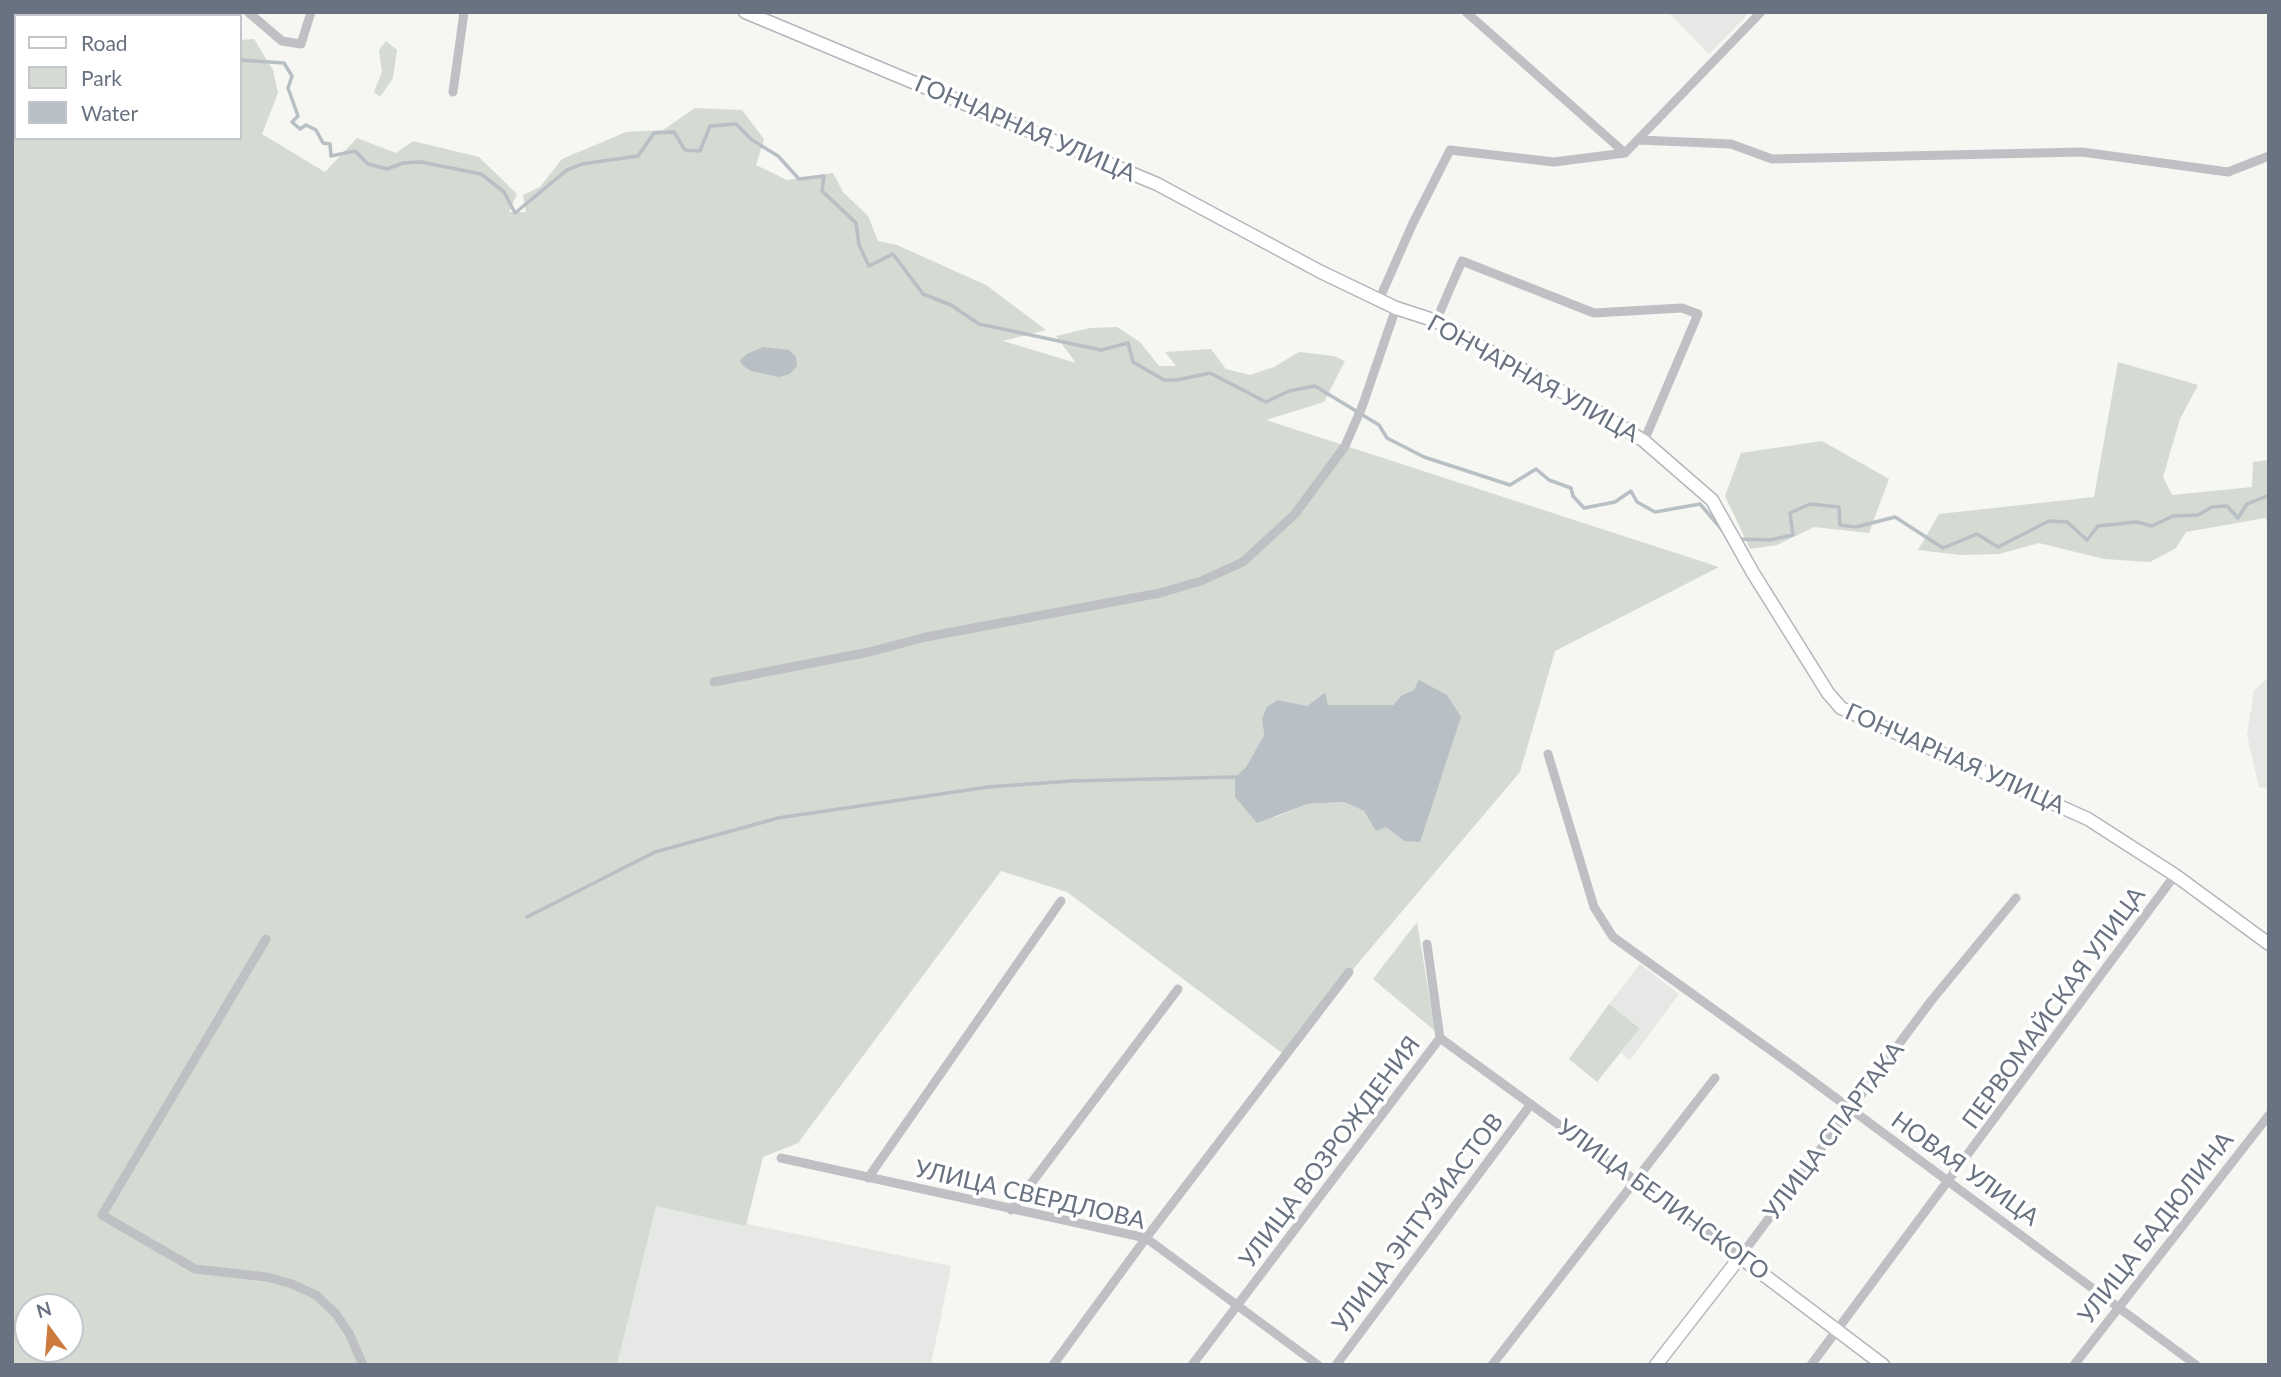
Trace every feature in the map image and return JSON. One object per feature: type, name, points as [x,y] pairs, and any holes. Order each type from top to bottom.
[{"type":"street","points":[[248,12],[282,41],[300,44],[311,12]]},
{"type":"street","points":[[453,92],[464,12]]},
{"type":"street","name":"ГОНЧАРНАЯ УЛИЦА","points":[[746,12],[1157,184],[1379,300],[1436,321],[1598,412],[1644,441],[1702,489],[1732,531],[1828,693],[1841,708],[2088,819],[2175,875],[2269,944]]},
{"type":"street","points":[[1379,300],[1413,222],[1450,150],[1554,162],[1625,153],[1761,12]]},
{"type":"street","points":[[1470,14],[1625,153]]},
{"type":"street","points":[[1639,140],[1731,144],[1772,159],[2082,152],[2228,172],[2269,156]]},
{"type":"street","points":[[1436,321],[1462,261],[1594,313],[1682,308],[1698,314],[1644,441]]},
{"type":"street","points":[[714,682],[869,652],[926,636],[1160,593],[1202,581],[1243,562],[1295,514],[1345,446],[1362,407],[1396,308]]},
{"type":"street","name":"НОВАЯ УЛИЦА","points":[[1548,754],[1598,916],[1613,937],[1850,1108],[2196,1365]]},
{"type":"street","name":"ПЕРВОМАЙСКАЯ УЛИЦА","points":[[1811,1365],[2175,875]]},
{"type":"street","name":"УЛИЦА СПАРТАКА","points":[[1656,1365],[1931,1001],[2015,898]]},
{"type":"street","points":[[869,1178],[1061,901]]},
{"type":"street","points":[[266,939],[102,1214],[195,1269],[267,1277],[316,1295],[336,1314],[349,1333],[363,1365]]},
{"type":"street","name":"УЛИЦА ВОЗРОЖДЕНИЯ","points":[[1192,1365],[1440,1038],[1427,944]]},
{"type":"street","points":[[1054,1365],[1146,1238],[1349,972]]},
{"type":"street","points":[[1011,1210],[1178,989]]},
{"type":"street","name":"УЛИЦА БЕЛИНСКОГО","points":[[1440,1038],[1636,1180],[1883,1365]]},
{"type":"street","points":[[1492,1365],[1715,1078]]},
{"type":"street","name":"УЛИЦА ЭНТУЗИАСТОВ","points":[[1336,1365],[1531,1104]]},
{"type":"street","name":"УЛИЦА БАДЮЛИНА","points":[[2074,1365],[2269,1115]]},
{"type":"street","name":"УЛИЦА СВЕРДЛОВА","points":[[781,1158],[1146,1238],[1318,1365]]},
{"type":"shaded area","points":[[1668,12],[1750,12],[1709,54]]},
{"type":"shaded area","points":[[2269,676],[2269,789],[2259,787],[2247,735],[2254,691]]},
{"type":"shaded area","points":[[1640,964],[1679,994],[1630,1060],[1621,1053],[1640,1027],[1609,1004]]},
{"type":"shaded area","points":[[656,1205],[951,1266],[931,1365],[617,1365]]},
{"type":"green space","points":[[12,12],[198,14],[14,14],[14,140],[242,140],[242,40],[254,39],[273,70],[278,93],[262,134],[325,172],[357,138],[396,153],[413,141],[479,157],[517,194],[509,212],[526,212],[523,195],[540,187],[562,159],[626,132],[663,130],[695,108],[742,110],[764,139],[756,165],[787,180],[833,173],[843,192],[868,216],[878,241],[897,245],[986,285],[1046,330],[1003,341],[1076,363],[1056,336],[1090,328],[1117,327],[1140,342],[1159,366],[1176,366],[1165,352],[1211,349],[1226,369],[1250,375],[1274,367],[1299,352],[1334,356],[1345,361],[1324,402],[1266,420],[1719,567],[1555,651],[1520,772],[1282,1053],[1067,892],[1001,871],[798,1143],[763,1157],[746,1226],[656,1206],[617,1365],[12,1365]],"holes":[[[1414,690],[1404,841],[1386,827],[1376,830],[1364,811],[1344,802],[1308,804],[1275,817],[1235,777],[1246,767],[1264,735],[1262,719],[1278,700],[1307,706],[1324,692],[1328,705],[1393,705],[1402,695]]]},
{"type":"green space","points":[[386,41],[397,50],[393,78],[380,97],[374,92],[382,72],[379,50]]},
{"type":"green space","points":[[2118,362],[2198,385],[2180,419],[2163,477],[2172,495],[2252,487],[2253,462],[2269,460],[2269,525],[2265,518],[2186,532],[2176,548],[2150,562],[2104,559],[2039,543],[1999,554],[1961,555],[1918,550],[1939,514],[2094,497]]},
{"type":"green space","points":[[1822,441],[1889,479],[1869,533],[1814,527],[1777,545],[1750,549],[1725,496],[1741,453]]},
{"type":"green space","points":[[1417,922],[1435,1031],[1373,979]]},
{"type":"green space","points":[[1609,1004],[1640,1028],[1597,1082],[1569,1059]]},
{"type":"water","points":[[763,347],[789,350],[796,357],[797,366],[790,374],[779,377],[751,371],[742,365],[740,360],[747,354]]},
{"type":"water","points":[[1419,680],[1447,695],[1461,717],[1420,842],[1404,841],[1386,827],[1376,831],[1364,811],[1344,802],[1308,804],[1257,823],[1235,797],[1235,777],[1246,767],[1264,735],[1262,719],[1267,707],[1278,700],[1307,706],[1325,692],[1328,705],[1393,705],[1402,695],[1414,690]]},
{"type":"waterway","points":[[242,60],[284,63],[292,76],[288,88],[298,116],[292,122],[300,129],[306,125],[316,130],[323,143],[330,144],[331,156],[355,151],[368,164],[387,169],[403,163],[421,162],[481,174],[504,192],[515,213],[567,170],[582,164],[638,156],[654,133],[674,132],[685,150],[700,151],[710,126],[736,124],[752,140],[778,156],[799,179],[824,176],[822,191],[856,223],[859,245],[869,266],[893,254],[923,294],[951,305],[979,324],[1101,350],[1128,343],[1133,362],[1164,380],[1210,373],[1266,402],[1289,391],[1315,386],[1379,425],[1387,438],[1424,457],[1510,485],[1536,469],[1549,480],[1571,488],[1573,496],[1584,508],[1615,502],[1631,491],[1637,502],[1655,512],[1700,504],[1730,539]]},
{"type":"waterway","points":[[1738,539],[1770,540],[1793,535],[1790,513],[1810,504],[1839,507],[1840,525],[1856,527],[1895,517],[1943,548],[1977,534],[1998,547],[2049,521],[2067,522],[2087,540],[2098,526],[2137,522],[2152,526],[2173,516],[2198,515],[2212,507],[2227,506],[2238,518],[2247,504],[2269,495]]},
{"type":"waterway","points":[[527,917],[655,852],[778,818],[988,787],[1071,781],[1235,777]]}]
